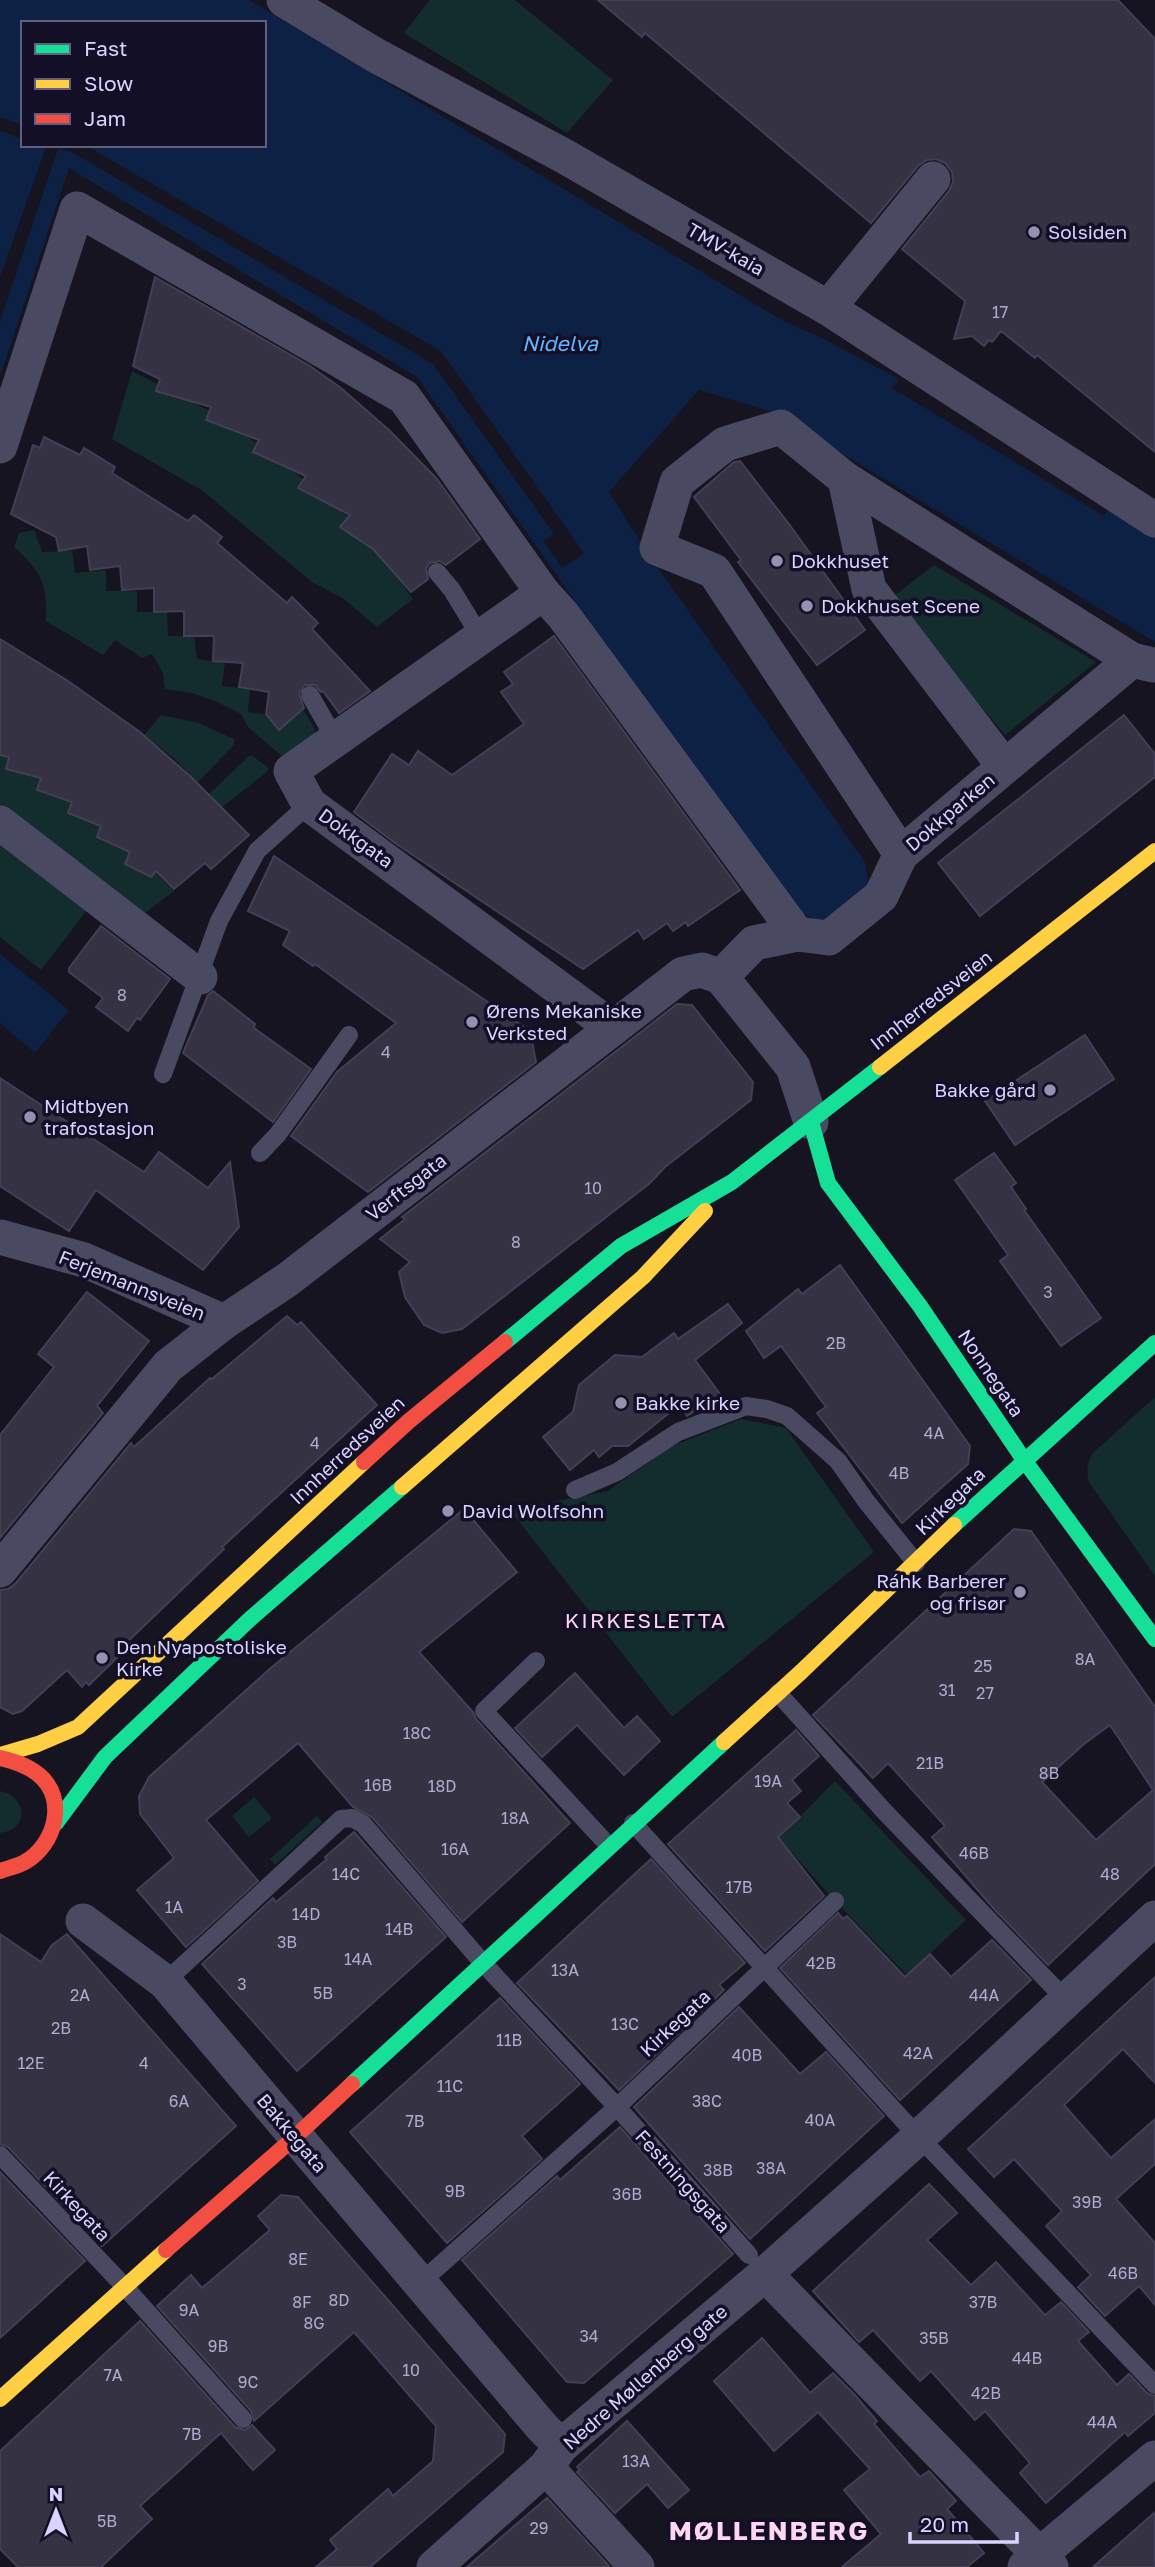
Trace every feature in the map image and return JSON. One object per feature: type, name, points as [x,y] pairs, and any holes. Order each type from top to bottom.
[{"type":"main road","name":"Innherredsveien","points":[[0,1756],[78,1727],[409,1421],[621,1246],[732,1182],[1155,850]]},
{"type":"main road","name":"Nonnegata","points":[[811,1122],[828,1183],[920,1306],[1024,1460],[1155,1639]]},
{"type":"main road","name":"Innherredsveien","points":[[0,1871],[18,1868],[42,1852],[56,1823],[105,1757],[250,1619],[643,1278],[732,1182]]},
{"type":"main road","name":"Kirkegata","points":[[0,2399],[124,2286],[295,2137],[608,1845],[778,1693],[1024,1460],[1155,1342]]},
{"type":"main road","points":[[0,1756],[24,1763],[40,1775],[49,1786],[56,1804],[56,1823]]},
{"type":"street","name":"TMV-kaia","points":[[284,0],[375,55],[564,156],[828,307],[1155,520]]},
{"type":"street","points":[[828,307],[933,179]]},
{"type":"street","points":[[0,446],[77,209],[404,397],[543,593],[563,615],[797,934]]},
{"type":"street","points":[[901,854],[714,571],[657,548],[677,482],[724,443],[781,427],[845,480],[1144,663]]},
{"type":"street","points":[[845,480],[869,589],[1004,766]]},
{"type":"street","name":"Dokkgata","points":[[543,593],[291,771],[309,804],[613,1028]]},
{"type":"street","name":"Dokkparken","points":[[721,977],[754,943],[797,934],[829,938],[881,896],[901,854],[1004,766],[1144,663]]},
{"type":"street","points":[[0,823],[200,977]]},
{"type":"street","name":"Verftsgata","points":[[0,1570],[168,1366],[224,1322],[287,1280],[683,974],[702,970],[721,977]]},
{"type":"street","points":[[721,977],[793,1067],[811,1122]]},
{"type":"street","name":"Ferjemannsveien","points":[[0,1237],[83,1260],[224,1322]]},
{"type":"street","name":"Nedre Møllenberg gate","points":[[434,2567],[757,2265],[919,2137],[1155,1919]]},
{"type":"street","name":"Bakkegata","points":[[83,1921],[164,1982],[542,2427],[554,2457],[637,2567]]},
{"type":"street","points":[[757,2265],[902,2415],[1038,2563],[1155,2458]]},
{"type":"lane","points":[[437,572],[452,590],[480,636]]},
{"type":"lane","points":[[310,695],[335,740]]},
{"type":"lane","points":[[163,1074],[219,921],[257,852],[309,804]]},
{"type":"lane","points":[[260,1153],[278,1134],[349,1035]]},
{"type":"lane","points":[[575,1490],[617,1472],[678,1432],[746,1406],[767,1409],[787,1416],[838,1461],[916,1563]]},
{"type":"lane","points":[[536,1661],[484,1711],[608,1845]]},
{"type":"lane","points":[[778,1693],[909,1838],[1067,2001]]},
{"type":"lane","points":[[164,1982],[341,1819],[352,1818],[363,1824],[482,1962],[617,2107],[420,2283]]},
{"type":"lane","points":[[633,1823],[919,2137],[1155,2385]]},
{"type":"lane","name":"Kirkegata","points":[[617,2107],[835,1900]]},
{"type":"lane","name":"Festningsgata","points":[[617,2107],[757,2265]]},
{"type":"lane","name":"Kirkegata","points":[[0,2155],[124,2286]]},
{"type":"lane","points":[[124,2286],[243,2419]]},
{"type":"green space","points":[[430,0],[515,0],[613,80],[567,133],[404,33]]},
{"type":"green space","points":[[132,371],[223,418],[311,485],[369,536],[413,599],[377,627],[344,599],[312,582],[203,491],[112,439]]},
{"type":"green space","points":[[34,530],[42,552],[72,551],[75,573],[106,570],[106,591],[137,591],[137,612],[167,612],[168,636],[194,636],[197,659],[225,663],[222,686],[250,689],[248,712],[269,715],[299,703],[315,729],[314,735],[283,757],[248,727],[241,714],[192,693],[165,689],[163,673],[152,654],[142,658],[115,640],[103,655],[46,621],[46,598],[41,580],[37,571],[14,547],[19,533]]},
{"type":"green space","points":[[934,565],[1096,662],[1005,735],[890,599]]},
{"type":"green space","points":[[161,715],[199,723],[234,739],[234,745],[197,783],[175,759],[144,735]]},
{"type":"green space","points":[[0,747],[15,755],[123,841],[174,891],[145,913],[0,805]]},
{"type":"green space","points":[[249,756],[253,756],[268,768],[268,771],[220,809],[208,795]]},
{"type":"green space","points":[[0,843],[87,910],[41,970],[0,937]]},
{"type":"green space","points":[[1155,1397],[1155,1576],[1089,1482],[1087,1470],[1093,1453]]},
{"type":"green space","points":[[741,1419],[786,1428],[874,1552],[672,1717],[510,1510],[608,1491],[672,1446]]},
{"type":"green space","points":[[835,1781],[966,1920],[907,1975],[779,1838]]},
{"type":"green space","points":[[0,1791],[16,1800],[21,1813],[16,1826],[0,1833]]},
{"type":"green space","points":[[254,1797],[272,1818],[249,1837],[232,1816]]},
{"type":"green space","points":[[317,1816],[322,1822],[275,1865],[270,1859]]},
{"type":"water","name":"Nidelva","points":[[0,0],[249,0],[785,322],[818,336],[899,379],[892,388],[1104,516],[1111,506],[1155,533],[1155,642],[773,412],[699,390],[609,492],[644,548],[865,862],[870,891],[821,923],[790,906],[417,377],[69,168],[0,377]]},
{"type":"water","points":[[0,954],[69,1010],[35,1053],[0,1023]]},
{"type":"pier","points":[[0,117],[21,124],[21,138],[0,131]]},
{"type":"pier","points":[[46,147],[88,147],[441,351],[584,553],[562,568],[543,541],[554,534],[433,364],[70,151],[58,149],[0,322],[0,277]]},
{"type":"building","name":"Solsiden","points":[[598,0],[1118,0],[1155,39],[1155,452],[1037,355],[1035,358],[1001,331],[992,342],[989,340],[984,346],[972,336],[954,339],[965,301],[902,249],[949,191],[953,182],[952,172],[945,163],[936,159],[927,160],[918,166],[871,223],[645,33],[642,37]]},
{"type":"building","points":[[155,277],[310,366],[341,388],[390,431],[437,479],[480,539],[446,565],[440,561],[430,563],[426,569],[428,579],[411,592],[373,549],[340,527],[350,515],[298,488],[306,476],[253,452],[259,440],[206,420],[211,407],[156,391],[160,379],[133,366]]},
{"type":"building","points":[[44,437],[80,455],[84,448],[115,467],[112,473],[188,521],[194,515],[222,537],[217,543],[287,603],[292,597],[318,623],[312,629],[370,691],[339,713],[323,691],[315,685],[305,685],[299,694],[304,708],[279,730],[266,714],[269,692],[239,687],[243,663],[213,661],[214,636],[184,636],[184,611],[154,612],[154,588],[122,590],[120,566],[90,570],[87,546],[59,551],[56,537],[11,514],[33,445],[40,448]]},
{"type":"building","name":"Dokkhuset","points":[[740,461],[865,630],[817,665],[738,562],[741,560],[694,497],[734,462]]},
{"type":"building","points":[[554,636],[740,890],[688,926],[686,922],[673,931],[667,923],[644,939],[638,930],[583,969],[395,843],[354,812],[392,754],[409,765],[418,751],[452,775],[524,724],[501,692],[513,684],[504,672]]},
{"type":"building","points":[[0,639],[68,681],[140,732],[191,777],[249,835],[211,869],[205,863],[174,889],[156,871],[151,877],[125,864],[130,852],[97,837],[101,826],[68,813],[72,802],[37,790],[41,778],[6,769],[9,757],[0,755]]},
{"type":"building","points":[[1124,715],[1155,754],[1155,777],[980,916],[938,863]]},
{"type":"building","name":"Ørens Mekaniske Verksted","points":[[274,856],[530,1031],[536,1062],[368,1192],[291,1136],[337,1072],[396,1023],[315,964],[313,966],[283,945],[290,931],[248,911]]},
{"type":"building","points":[[101,926],[170,979],[140,1020],[137,1018],[128,1031],[96,1007],[103,998],[69,972],[69,968]]},
{"type":"building","points":[[213,991],[255,1024],[254,1028],[311,1069],[273,1122],[183,1053],[208,995]]},
{"type":"building","points":[[677,1004],[692,1005],[753,1082],[751,1100],[665,1167],[650,1183],[462,1329],[442,1333],[424,1325],[405,1297],[399,1272],[410,1262],[380,1239],[405,1219],[402,1217]]},
{"type":"building","name":"Bakke gård","points":[[1085,1035],[1114,1079],[1015,1145],[985,1101]]},
{"type":"building","points":[[0,1078],[144,1172],[159,1152],[208,1188],[230,1162],[239,1227],[203,1270],[96,1190],[69,1231],[0,1186]]},
{"type":"building","points":[[994,1153],[1016,1183],[1011,1187],[1026,1209],[1024,1210],[1101,1318],[1061,1346],[1000,1261],[1008,1255],[955,1180]]},
{"type":"building","points":[[840,1265],[970,1446],[968,1464],[902,1523],[817,1413],[826,1407],[781,1346],[764,1358],[746,1331],[798,1289],[802,1294]]},
{"type":"building","points":[[87,1292],[149,1341],[97,1406],[103,1413],[0,1538],[0,1435],[54,1367],[38,1354]]},
{"type":"building","name":"Bakke kirke","points":[[728,1304],[742,1323],[695,1360],[720,1394],[687,1416],[679,1405],[628,1446],[612,1446],[599,1457],[594,1450],[570,1470],[543,1437],[573,1412],[579,1385],[615,1355],[642,1357],[674,1333],[678,1339]]},
{"type":"building","points":[[287,1316],[297,1325],[301,1322],[377,1405],[222,1547],[224,1549],[121,1648],[124,1651],[89,1685],[86,1682],[82,1687],[67,1670],[22,1711],[13,1714],[0,1707],[0,1590],[8,1589],[16,1583],[131,1443],[134,1447],[210,1378]]},
{"type":"building","points":[[464,1509],[517,1572],[419,1652],[570,1823],[462,1922],[372,1817],[353,1807],[298,1743],[206,1820],[258,1881],[186,1947],[137,1890],[174,1858],[140,1814],[139,1796],[149,1777],[272,1667]]},
{"type":"building","points":[[1014,1529],[1031,1531],[1155,1707],[1155,1864],[1048,1965],[995,1910],[932,1837],[945,1826],[888,1763],[873,1778],[813,1715]],"holes":[[[1110,1725],[1153,1790],[1096,1840],[1042,1782],[1084,1744]]]},
{"type":"building","points":[[575,1673],[624,1728],[637,1716],[660,1741],[624,1775],[577,1725],[542,1757],[515,1728]]},
{"type":"building","points":[[796,1730],[819,1756],[792,1780],[801,1791],[787,1803],[800,1817],[778,1837],[824,1896],[765,1951],[668,1844]]},
{"type":"building","points":[[354,1832],[446,1937],[297,2071],[202,1964],[273,1898],[276,1902]]},
{"type":"building","points":[[651,1859],[745,1963],[719,1985],[724,1990],[619,2090],[517,1983]]},
{"type":"building","points":[[838,1913],[843,1919],[847,1916],[905,1977],[930,1954],[951,1977],[992,1940],[1031,1980],[900,2100],[780,1968]]},
{"type":"building","points":[[0,1934],[41,1962],[52,1945],[67,1934],[236,2126],[102,2246],[8,2147],[0,2144]]},
{"type":"building","points":[[1155,1977],[1155,2083],[1123,2049],[1064,2105],[1111,2158],[1155,2119],[1155,2164],[1116,2199],[1155,2243],[1155,2305],[1139,2286],[1105,2316],[1078,2287],[1091,2275],[1046,2226],[1062,2211],[1014,2159],[994,2177],[968,2149]]},
{"type":"building","points":[[500,1998],[580,2084],[522,2136],[542,2159],[447,2243],[350,2132]]},
{"type":"building","points":[[739,2007],[800,2074],[826,2052],[884,2116],[750,2239],[634,2107]]},
{"type":"building","points":[[620,2127],[733,2254],[584,2383],[567,2382],[462,2260],[557,2176],[560,2180]]},
{"type":"building","points":[[0,2172],[85,2261],[0,2338]]},
{"type":"building","points":[[929,2184],[957,2213],[927,2240],[971,2285],[996,2262],[1045,2315],[1061,2302],[1089,2332],[1078,2341],[1117,2385],[1129,2374],[1147,2393],[1155,2396],[1155,2413],[1128,2436],[1125,2432],[1046,2503],[1020,2473],[1030,2463],[985,2411],[975,2420],[931,2371],[920,2381],[873,2330],[859,2342],[813,2291]]},
{"type":"building","points":[[281,2195],[298,2197],[505,2434],[503,2452],[370,2567],[316,2567],[337,2549],[330,2540],[388,2489],[393,2496],[433,2461],[436,2426],[354,2332],[254,2421],[251,2411],[157,2306],[191,2275],[202,2288],[270,2230],[258,2216]]},
{"type":"building","points":[[140,2321],[235,2427],[245,2430],[252,2425],[275,2450],[253,2470],[221,2433],[140,2506],[152,2519],[101,2567],[18,2567],[0,2549],[0,2451]]},
{"type":"building","points":[[762,2338],[810,2393],[833,2373],[877,2421],[874,2424],[920,2477],[929,2471],[956,2501],[947,2509],[984,2553],[967,2567],[842,2567],[881,2534],[844,2490],[870,2469],[818,2412],[774,2451],[714,2381]]},
{"type":"building","points":[[627,2421],[689,2490],[668,2508],[647,2484],[615,2513],[577,2472],[580,2470],[577,2467]]},
{"type":"building","points":[[547,2498],[610,2567],[467,2567],[505,2534]]},
{"type":"building","points":[[1155,2512],[1155,2567],[1093,2567]]},
{"type":"traffic: fast","points":[[505,1342],[621,1246],[732,1182],[880,1067]]},
{"type":"traffic: fast","points":[[811,1122],[828,1183],[920,1306],[1024,1460],[1155,1639]]},
{"type":"traffic: fast","points":[[954,1525],[1155,1343]]},
{"type":"traffic: fast","points":[[56,1823],[105,1757],[250,1619],[402,1487]]},
{"type":"traffic: fast","points":[[352,2084],[724,1742]]},
{"type":"traffic: slow","points":[[880,1067],[1155,851]]},
{"type":"traffic: slow","points":[[402,1487],[643,1277],[705,1211]]},
{"type":"traffic: slow","points":[[0,1755],[38,1744],[78,1727],[364,1462]]},
{"type":"traffic: slow","points":[[724,1742],[954,1525]]},
{"type":"traffic: slow","points":[[0,2399],[166,2250]]},
{"type":"traffic: jam","points":[[364,1462],[505,1342]]},
{"type":"traffic: jam","points":[[0,1758],[16,1762],[39,1775],[48,1785],[55,1809],[54,1821],[44,1845],[22,1863],[0,1871]]},
{"type":"traffic: jam","points":[[166,2250],[352,2084]]},
{"type":"place","name":"Solsiden","points":[[1034,232]]},
{"type":"place","name":"Dokkhuset","points":[[777,561]]},
{"type":"place","name":"Dokkhuset Scene","points":[[807,606]]},
{"type":"place","name":"Ørens Mekaniske Verksted","points":[[472,1022]]},
{"type":"place","name":"Bakke gård","points":[[1050,1090]]},
{"type":"place","name":"Midtbyen trafostasjon","points":[[30,1117]]},
{"type":"place","name":"Bakke kirke","points":[[621,1403]]},
{"type":"place","name":"David Wolfsohn","points":[[448,1511]]},
{"type":"place","name":"Ráhk Barberer og frisør","points":[[1020,1592]]},
{"type":"place","name":"Den Nyapostoliske Kirke","points":[[102,1658]]},
{"type":"district","name":"KIRKESLETTA","points":[[646,1621]]},
{"type":"district","name":"MØLLENBERG","points":[[769,2531]]}]
